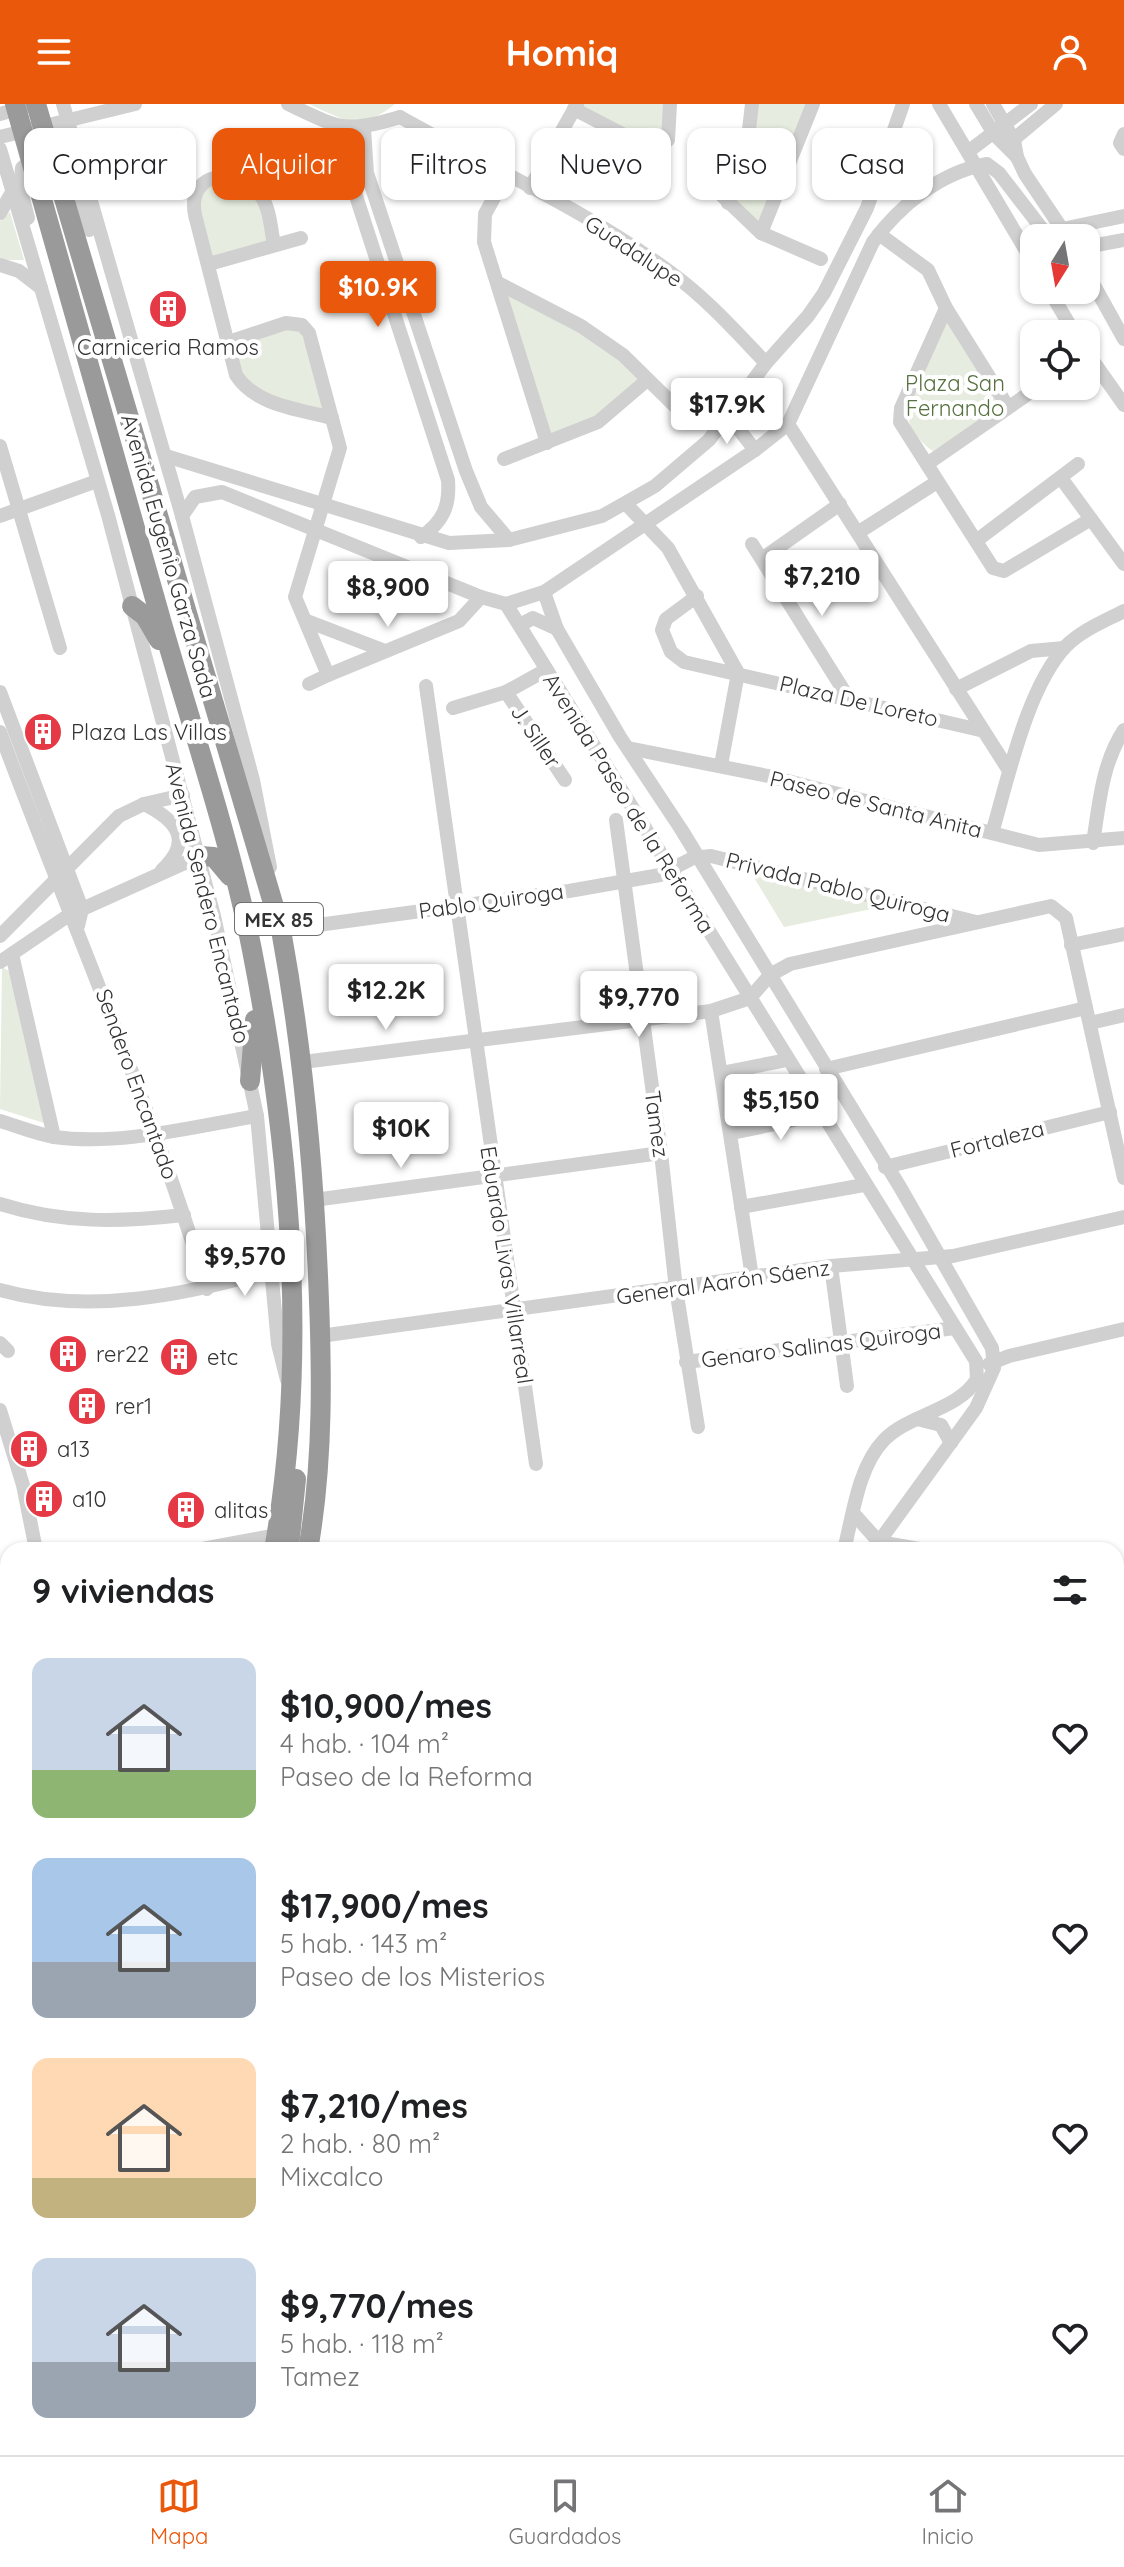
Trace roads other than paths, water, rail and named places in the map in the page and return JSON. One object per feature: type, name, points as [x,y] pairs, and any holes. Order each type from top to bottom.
[{"type":"highway","name":"Avenida Eugenio Garza Sada","points":[[15,104],[78,319],[252,950],[257,996],[274,1080],[286,1197],[291,1390],[288,1444],[294,1461],[296,1490],[281,1542]]},
{"type":"highway","name":"Avenida Eugenio Garza Sada","points":[[36,104],[279,921],[303,1062],[314,1200],[320,1336],[318,1466],[309,1542]]},
{"type":"highway","points":[[132,606],[145,616],[178,679]]},
{"type":"highway","points":[[200,856],[218,860],[234,882]]},
{"type":"highway","points":[[250,1081],[257,996]]},
{"type":"street","points":[[0,114],[36,104]]},
{"type":"street","name":"Avenida Eugenio Garza Sada","points":[[63,104],[70,128]]},
{"type":"street","points":[[0,137],[135,104]]},
{"type":"street","points":[[288,104],[333,125],[356,128]]},
{"type":"street","points":[[530,188],[576,106],[655,151],[668,140],[670,104]]},
{"type":"street","points":[[728,203],[746,155],[752,104]]},
{"type":"street","points":[[761,233],[813,104]]},
{"type":"street","points":[[166,456],[421,537],[477,544],[579,524],[626,504],[686,463],[729,417],[766,363],[824,293],[867,208],[903,104]]},
{"type":"street","points":[[939,104],[1020,240]]},
{"type":"street","points":[[976,104],[1001,130],[1059,224]]},
{"type":"street","points":[[993,104],[1001,130]]},
{"type":"street","points":[[969,151],[1001,130],[1031,104]]},
{"type":"street","points":[[1010,143],[1056,104]]},
{"type":"street","points":[[365,128],[400,110]]},
{"type":"street","name":"Guadalupe","points":[[400,110],[429,128]]},
{"type":"street","points":[[1124,134],[1120,143],[1124,149]]},
{"type":"street","points":[[365,144],[367,173],[466,471],[481,507],[509,540]]},
{"type":"street","name":"Avenida Sendero Encantado","points":[[0,149],[97,481],[200,856],[257,1116],[278,1344],[291,1390]]},
{"type":"street","points":[[182,516],[195,497],[222,492],[481,597],[506,604],[544,592],[755,450],[788,424],[879,234],[907,203],[965,169],[987,164],[999,173],[1038,224]]},
{"type":"street","points":[[24,170],[20,177],[24,197]]},
{"type":"street","points":[[212,180],[197,186],[192,203],[236,375],[252,393],[332,418]]},
{"type":"street","name":"Guadalupe","points":[[515,180],[674,274],[704,299],[766,363]]},
{"type":"street","points":[[0,213],[11,194]]},
{"type":"street","points":[[25,200],[42,289]]},
{"type":"street","points":[[81,200],[100,264],[113,285]]},
{"type":"street","name":"Avenida Eugenio Garza Sada","points":[[91,200],[113,285],[166,456],[253,780],[279,921]]},
{"type":"street","points":[[264,200],[274,245]]},
{"type":"street","points":[[355,200],[448,480],[447,506],[442,519],[421,537]]},
{"type":"street","points":[[493,200],[482,228],[547,443]]},
{"type":"street","points":[[725,200],[761,233],[821,259]]},
{"type":"street","points":[[1096,224],[1124,216]]},
{"type":"street","points":[[879,234],[928,270],[946,308],[1008,407]]},
{"type":"street","points":[[209,264],[301,238]]},
{"type":"street","points":[[1100,244],[1124,240]]},
{"type":"street","points":[[0,265],[19,271],[42,289]]},
{"type":"street","points":[[498,283],[581,326],[623,355],[646,381],[681,412]]},
{"type":"street","points":[[1100,293],[1118,321],[1124,339]]},
{"type":"street","points":[[946,308],[899,416],[993,568],[1004,571],[1091,519]]},
{"type":"street","points":[[808,316],[833,332]]},
{"type":"street","points":[[226,343],[286,323],[302,325],[309,333],[340,448],[317,530],[302,565],[295,597],[328,675]]},
{"type":"street","points":[[1100,371],[1124,405]]},
{"type":"street","points":[[504,459],[598,422],[646,381]]},
{"type":"street","points":[[927,464],[1020,399]]},
{"type":"street","points":[[729,417],[755,450]]},
{"type":"street","points":[[788,424],[859,532],[980,730],[1008,769]]},
{"type":"street","points":[[0,446],[60,648]]},
{"type":"street","points":[[976,541],[1078,464]]},
{"type":"street","points":[[1061,478],[1124,564]]},
{"type":"street","points":[[0,516],[97,481]]},
{"type":"street","points":[[859,532],[937,482]]},
{"type":"street","points":[[626,504],[668,548],[738,673],[721,765]]},
{"type":"street","points":[[763,558],[840,504]]},
{"type":"street","points":[[752,544],[849,699]]},
{"type":"street","name":"Avenida Paseo de la Reforma","points":[[544,592],[557,629],[942,1258],[987,1337],[995,1361]]},
{"type":"street","name":"Plaza De Loreto","points":[[697,596],[664,623],[663,635],[671,652],[693,665],[980,730]]},
{"type":"street","points":[[309,684],[459,621],[481,597]]},
{"type":"street","name":"Avenida Paseo de la Reforma","points":[[506,604],[955,1328],[978,1370]]},
{"type":"street","points":[[956,689],[1031,651],[1064,648],[1124,611]]},
{"type":"street","points":[[520,625],[533,618],[557,629]]},
{"type":"street","points":[[307,621],[385,651]]},
{"type":"street","points":[[992,833],[1008,769],[1028,715],[1064,648]]},
{"type":"street","points":[[453,708],[506,692],[546,670]]},
{"type":"street","name":"Eduardo Livas Villarreal","points":[[426,686],[536,1464]]},
{"type":"street","name":"Sendero Encantado","points":[[0,692],[4,730],[55,882],[76,917]]},
{"type":"street","name":"J. Siller","points":[[506,692],[565,780]]},
{"type":"street","name":"Sendero Encantado","points":[[4,730],[68,869],[76,917],[184,1215],[207,1289]]},
{"type":"street","points":[[1093,843],[1102,787],[1110,758],[1124,730]]},
{"type":"street","name":"Paseo de Santa Anita","points":[[628,748],[721,765],[1039,845],[1093,843],[1124,838]]},
{"type":"street","points":[[0,936],[119,816],[144,804],[183,795]]},
{"type":"street","points":[[144,804],[170,819],[178,834],[175,854],[156,876]]},
{"type":"street","name":"Tamez","points":[[616,820],[676,1289],[698,1427]]},
{"type":"street","points":[[54,1137],[6,958],[76,917],[200,856]]},
{"type":"street","name":"Pablo Quiroga","points":[[279,921],[459,906],[623,881],[671,869],[697,858]]},
{"type":"street","name":"Privada Pablo Quiroga","points":[[697,858],[724,859],[980,923]]},
{"type":"street","points":[[303,1062],[711,1011],[750,998],[770,975],[790,964],[1043,907],[1058,909],[1066,918],[1123,1173]]},
{"type":"street","points":[[1071,945],[1124,934]]},
{"type":"street","points":[[711,1011],[752,1277]]},
{"type":"street","points":[[826,1069],[1088,1016],[1124,1015]]},
{"type":"street","points":[[721,1073],[787,1060]]},
{"type":"street","name":"Fortaleza","points":[[885,1167],[1108,1104],[1124,1094]]},
{"type":"street","points":[[732,1133],[822,1114]]},
{"type":"street","points":[[0,1121],[54,1137],[155,1133],[257,1116]]},
{"type":"street","points":[[314,1200],[661,1153]]},
{"type":"street","points":[[741,1207],[864,1185]]},
{"type":"street","points":[[0,1204],[28,1213],[102,1222],[184,1215]]},
{"type":"street","name":"General Aarón Sáenz","points":[[320,1336],[831,1266],[942,1258],[1124,1217]]},
{"type":"street","points":[[831,1266],[847,1386]]},
{"type":"street","points":[[0,1290],[46,1299],[140,1298],[207,1289],[272,1270]]},
{"type":"street","name":"Genaro Salinas Quiroga","points":[[686,1362],[955,1328]]},
{"type":"street","points":[[846,1542],[870,1461],[884,1440],[963,1393],[974,1383],[978,1370],[995,1361],[1124,1329]]},
{"type":"street","points":[[879,1542],[983,1397],[995,1361]]},
{"type":"street","points":[[0,1410],[23,1485],[34,1542]]},
{"type":"street","points":[[917,1419],[941,1425],[951,1443]]},
{"type":"street","points":[[853,1513],[873,1542]]},
{"type":"place","name":"Carniceria Ramos","points":[[168,309]]},
{"type":"place","name":"Plaza Las Villas","points":[[43,732]]},
{"type":"place","name":"rer22","points":[[68,1354]]},
{"type":"place","name":"etc","points":[[179,1357]]},
{"type":"place","name":"rer1","points":[[87,1406]]},
{"type":"place","name":"a13","points":[[29,1449]]},
{"type":"place","name":"a10","points":[[44,1499]]},
{"type":"place","name":"alitas","points":[[186,1510]]},
{"type":"park label","name":"Plaza San Fernando","points":[[955,396]]}]
